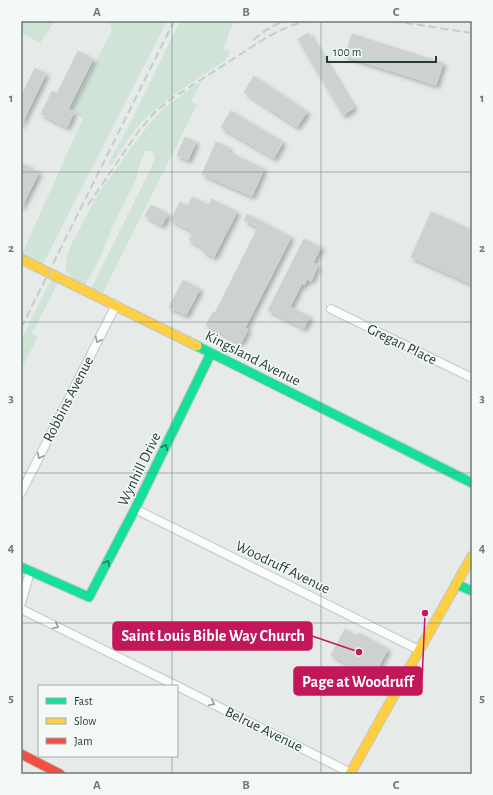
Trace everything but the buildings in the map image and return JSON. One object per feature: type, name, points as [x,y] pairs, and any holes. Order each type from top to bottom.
[{"type":"street","name":"Kingsland Avenue","points":[[21,259],[472,483]]},
{"type":"street","name":"Robbins Avenue","points":[[21,493],[116,305]]},
{"type":"street","name":"Gregan Place","points":[[331,309],[472,378]]},
{"type":"street","name":"Wynhill Drive","points":[[30,572],[89,597],[135,509],[212,353]]},
{"type":"street","name":"Woodruff Avenue","points":[[135,509],[419,650]]},
{"type":"street","points":[[351,773],[472,556]]},
{"type":"street","points":[[21,568],[30,572],[21,603]]},
{"type":"street","points":[[456,584],[472,591]]},
{"type":"street","name":"Belrue Avenue","points":[[21,608],[175,685]]},
{"type":"street","name":"Belrue Avenue","points":[[178,686],[351,773]]},
{"type":"street","points":[[21,754],[60,774]]},
{"type":"green space","points":[[21,21],[55,21],[40,43],[21,33]]},
{"type":"green space","points":[[109,21],[167,21],[43,264],[22,254],[83,118],[76,115],[77,112],[72,109],[112,30]]},
{"type":"green space","points":[[180,21],[235,21],[223,50],[230,51],[226,60],[175,94],[146,118],[132,134],[111,165],[109,162],[129,126]]},
{"type":"green space","points":[[201,82],[191,102],[197,105],[102,295],[91,289],[151,168],[155,157],[152,151],[146,151],[140,162],[136,180],[114,223],[98,262],[85,286],[75,281],[66,271],[66,260],[71,245],[96,197],[156,116],[165,107]]},
{"type":"green space","points":[[51,280],[58,283],[32,333],[38,337],[21,369],[21,340]]},
{"type":"railway","points":[[21,328],[174,21]]},
{"type":"railway","points":[[253,40],[266,30],[283,21]]},
{"type":"railway","points":[[88,205],[138,132],[155,112],[171,99],[264,39],[285,28],[306,21]]},
{"type":"railway","points":[[393,21],[472,33]]},
{"type":"traffic: fast","points":[[197,346],[472,483]]},
{"type":"traffic: fast","points":[[21,567],[89,597],[135,509],[211,353]]},
{"type":"traffic: fast","points":[[456,584],[472,591]]},
{"type":"traffic: slow","points":[[21,259],[197,346]]},
{"type":"traffic: slow","points":[[350,774],[472,556]]},
{"type":"traffic: jam","points":[[21,754],[60,774]]},
{"type":"place","name":"Page at Woodruff","points":[[425,613]]},
{"type":"place","name":"Saint Louis Bible Way Church","points":[[359,652]]}]
